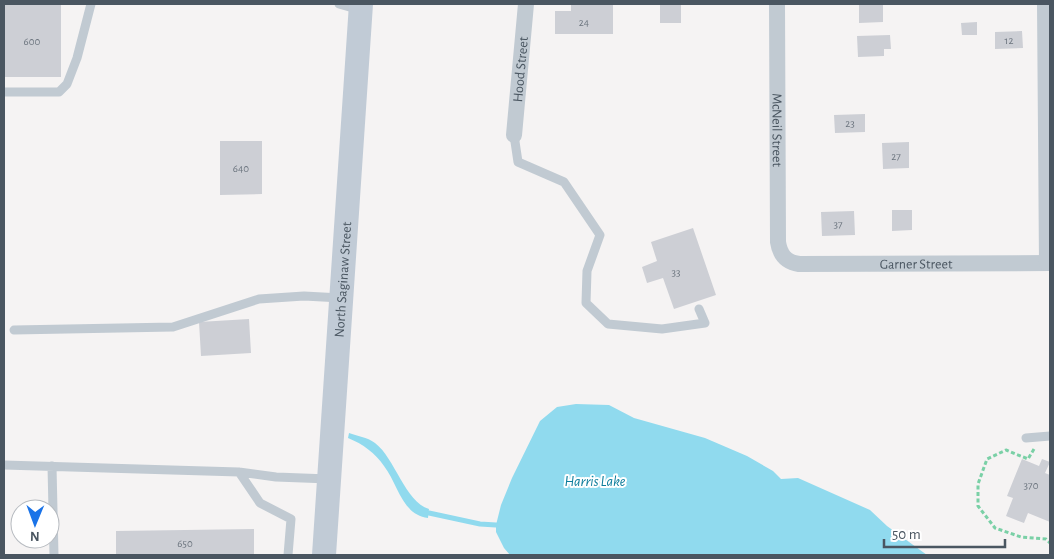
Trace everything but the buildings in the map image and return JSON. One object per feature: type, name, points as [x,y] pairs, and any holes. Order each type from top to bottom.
[{"type":"street","name":"Hood Street","points":[[514,135],[526,4]]},
{"type":"street","name":"McNeil Street","points":[[777,4],[778,242],[782,256]]},
{"type":"street","points":[[1045,4],[1048,263]]},
{"type":"street","name":"North Saginaw Street","points":[[324,555],[342,298],[353,6]]},
{"type":"street","name":"Garner Street","points":[[782,256],[789,262],[799,264],[1048,263]]},
{"type":"lane","points":[[4,92],[59,92],[68,84],[91,4]]},
{"type":"lane","points":[[514,135],[518,162],[564,182],[600,236],[587,271],[586,303],[608,324],[662,329],[705,322],[699,310]]},
{"type":"lane","points":[[14,330],[173,327],[259,298],[304,296],[342,298]]},
{"type":"lane","points":[[1026,438],[1050,436]]},
{"type":"lane","points":[[4,465],[239,472],[329,479]]},
{"type":"lane","points":[[52,466],[54,555]]},
{"type":"lane","points":[[239,472],[260,502],[290,519],[288,555]]},
{"type":"path","points":[[1035,448],[1028,459],[1006,450],[987,459],[978,484],[978,506],[995,528],[1021,537],[1046,540],[1050,543]]},
{"type":"water","name":"Harris Lake","points":[[576,404],[609,405],[634,418],[705,438],[747,456],[773,471],[781,479],[798,478],[870,510],[887,526],[927,555],[510,555],[496,532],[496,525],[501,505],[512,478],[540,421],[557,407]]},
{"type":"water","points":[[349,433],[372,441],[382,450],[413,498],[429,509],[428,518],[419,516],[406,505],[389,473],[377,457],[359,443],[348,438]]},
{"type":"waterway","points":[[429,513],[480,524],[496,525]]}]
